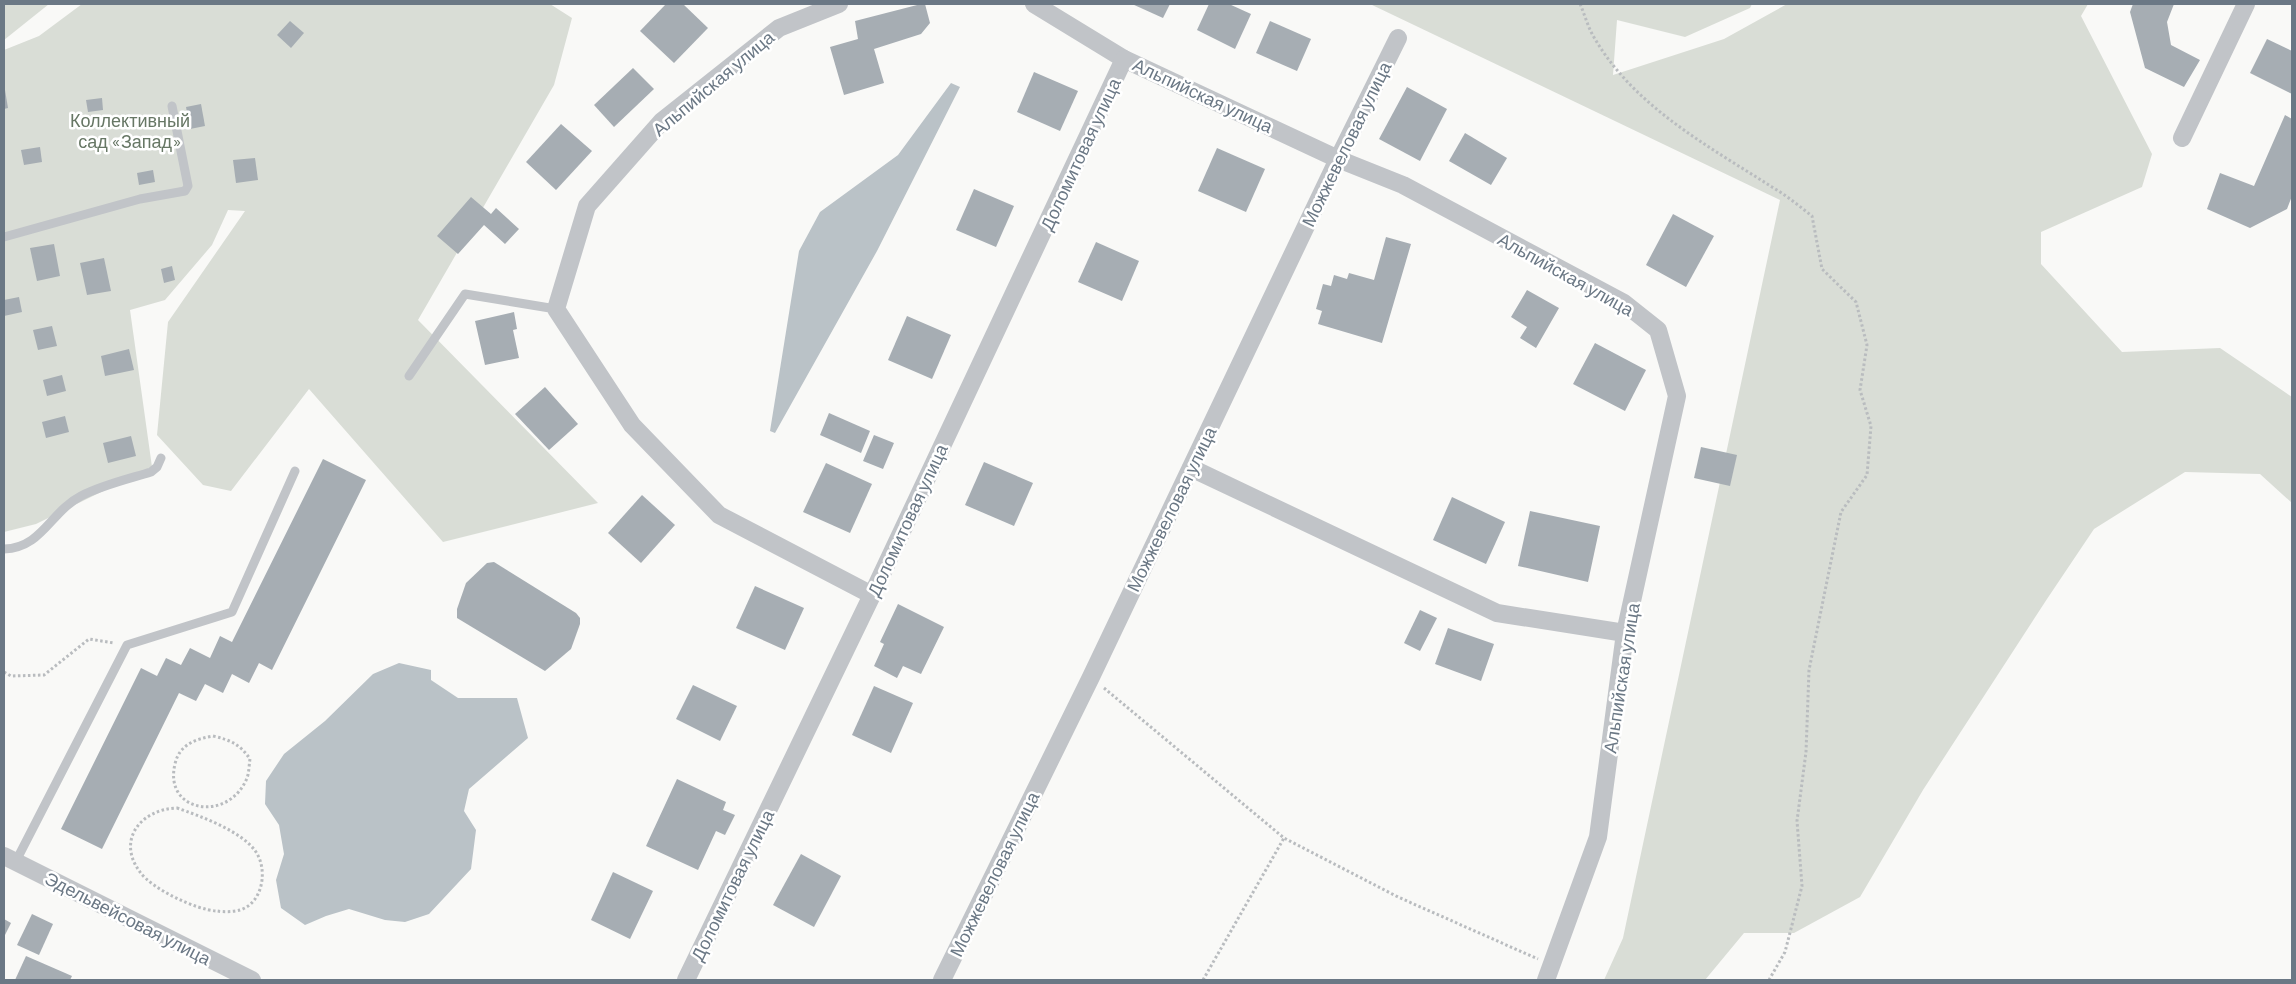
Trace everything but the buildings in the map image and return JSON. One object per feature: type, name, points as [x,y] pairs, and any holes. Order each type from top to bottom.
[{"type":"street","name":"Альпийская улица","points":[[556,309],[587,206],[662,121],[779,28],[839,4]]},
{"type":"street","name":"Альпийская улица","points":[[1034,4],[1124,59],[1338,159],[1403,185],[1615,298],[1658,330],[1677,396],[1625,633],[1598,837],[1549,973]]},
{"type":"street","points":[[2182,138],[2246,4]]},
{"type":"street","name":"Можжевеловая улица","points":[[942,980],[1091,677],[1338,159],[1398,38]]},
{"type":"street","name":"Доломитовая улица","points":[[686,980],[872,595],[1124,59]]},
{"type":"street","points":[[556,309],[632,425],[719,515],[872,595]]},
{"type":"street","points":[[1191,468],[1497,614],[1625,633]]},
{"type":"street","name":"Эдельвейсовая улица","points":[[10,858],[252,980]]},
{"type":"lane","points":[[4,237],[140,199],[185,191],[188,186],[172,106]]},
{"type":"lane","points":[[409,376],[465,294],[556,309]]},
{"type":"lane","points":[[4,549],[18,549],[32,542],[66,504],[82,495],[151,472],[157,467],[161,458]]},
{"type":"lane","points":[[10,858],[128,645],[232,612],[296,471]]},
{"type":"path","points":[[1580,4],[1594,39],[1629,85],[1675,124],[1774,188],[1812,216],[1822,269],[1856,302],[1867,345],[1860,390],[1871,426],[1867,475],[1841,512],[1809,670],[1806,752],[1797,821],[1802,886],[1785,952],[1769,980]]},
{"type":"path","points":[[4,672],[11,676],[44,675],[89,639],[128,645]]},
{"type":"path","points":[[1091,677],[1284,838],[1549,973]]},
{"type":"path","points":[[213,736],[228,740],[242,747],[250,759],[247,778],[238,793],[226,803],[215,808],[203,808],[191,804],[182,797],[175,786],[172,773],[176,757],[186,745],[199,738],[213,736]]},
{"type":"path","points":[[177,808],[221,826],[256,851],[261,864],[263,878],[256,898],[240,910],[216,911],[189,904],[172,896],[141,874],[133,860],[131,844],[134,831],[149,814],[164,809],[177,808]]},
{"type":"path","points":[[1203,980],[1284,838]]},
{"type":"green space","points":[[4,4],[49,4],[4,40]]},
{"type":"green space","name":"Коллективный сад «Запад»","points":[[82,4],[550,4],[572,18],[554,85],[418,320],[598,503],[443,542],[309,389],[231,491],[203,485],[157,435],[168,322],[245,211],[228,210],[212,245],[165,300],[130,310],[152,467],[36,524],[4,532],[4,50],[39,36]]},
{"type":"green space","points":[[1370,4],[1752,4],[1750,8],[1685,37],[1617,20],[1613,75],[1724,39],[1787,4],[2088,4],[2081,16],[2152,154],[2142,187],[2041,232],[2041,264],[2122,352],[2220,348],[2292,397],[2292,503],[2260,474],[2185,472],[2094,529],[1923,790],[1860,897],[1794,933],[1744,933],[1705,980],[1604,980],[1623,938],[1780,200]]},
{"type":"shaded area","points":[[951,83],[960,87],[877,251],[775,433],[770,431],[799,251],[820,212],[898,155]]},
{"type":"shaded area","points":[[399,663],[431,670],[431,680],[458,698],[517,698],[528,738],[469,789],[464,811],[476,830],[471,869],[429,914],[405,922],[385,920],[349,909],[305,925],[281,908],[276,880],[284,854],[279,825],[265,804],[266,781],[284,754],[325,721],[373,674]]}]
